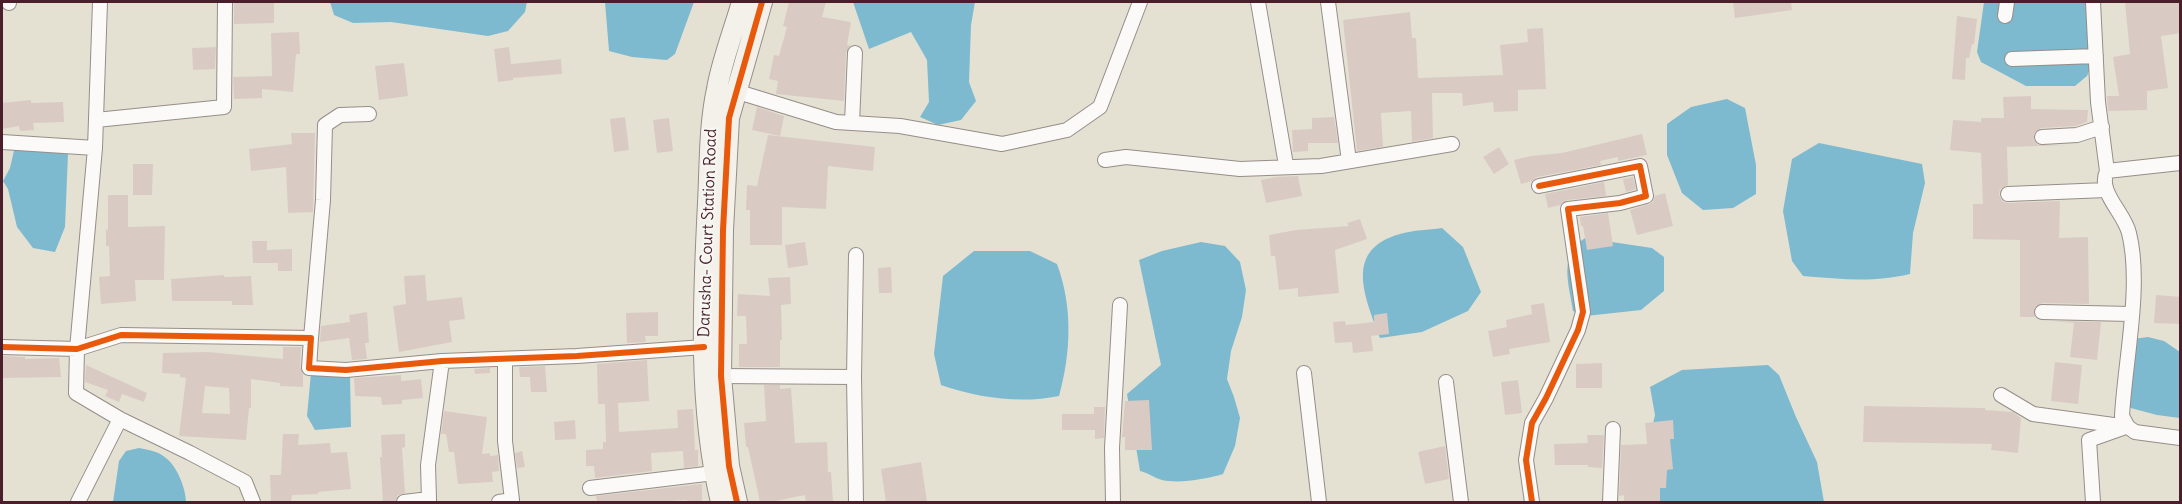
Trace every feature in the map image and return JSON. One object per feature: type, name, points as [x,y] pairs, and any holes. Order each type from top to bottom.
[{"type":"street","points":[[100,2],[95,148],[77,349],[76,393],[120,419],[245,482],[254,502]]},
{"type":"street","points":[[96,120],[224,107],[225,2]]},
{"type":"street","name":"Darusha- Court Station Road","points":[[721,502],[714,473],[704,346],[707,228],[713,117],[717,88],[742,2]]},
{"type":"street","name":"Darusha- Court Station Road","points":[[737,502],[729,466],[721,376],[723,230],[729,118],[762,2]]},
{"type":"street","points":[[735,91],[836,122],[900,126],[1002,144],[1067,130],[1100,107],[1140,2]]},
{"type":"street","points":[[1258,2],[1286,165]]},
{"type":"street","points":[[1328,2],[1348,161]]},
{"type":"street","points":[[2005,16],[2007,2]]},
{"type":"street","points":[[2094,2],[2107,171],[2103,178],[2106,190],[2126,222],[2132,263],[2131,314],[2122,416],[2127,427]]},
{"type":"street","points":[[852,123],[855,53]]},
{"type":"street","points":[[2012,59],[2097,56]]},
{"type":"street","points":[[369,114],[340,115],[325,125],[323,200],[309,368],[346,370],[442,361],[704,346]]},
{"type":"street","points":[[2042,137],[2078,135],[2102,127]]},
{"type":"street","points":[[2,142],[95,148]]},
{"type":"street","points":[[1105,160],[1126,158],[1240,168],[1286,165],[1321,166],[1452,144]]},
{"type":"street","points":[[2107,171],[2181,164]]},
{"type":"street","points":[[1532,502],[1526,460],[1532,423],[1578,330],[1583,312],[1568,209],[1620,203],[1646,196],[1640,166],[1539,186]]},
{"type":"street","points":[[2008,194],[2106,190]]},
{"type":"street","points":[[856,255],[854,377],[856,502]]},
{"type":"street","points":[[1113,502],[1112,448],[1120,305]]},
{"type":"street","points":[[2042,312],[2131,314]]},
{"type":"street","points":[[2,347],[77,349],[121,335],[311,338]]},
{"type":"street","points":[[499,502],[512,500],[505,441],[505,359]]},
{"type":"street","points":[[404,502],[429,501],[428,465],[442,361]]},
{"type":"street","points":[[1304,373],[1319,502]]},
{"type":"street","points":[[721,376],[854,377]]},
{"type":"street","points":[[1446,382],[1461,502]]},
{"type":"street","points":[[2001,395],[2033,414],[2127,427],[2135,432],[2181,438]]},
{"type":"street","points":[[78,502],[120,419]]},
{"type":"street","points":[[2093,502],[2089,440],[2127,427]]},
{"type":"street","points":[[1610,502],[1613,429]]},
{"type":"street","points":[[590,488],[714,473]]},
{"type":"water","points":[[330,2],[527,2],[525,12],[508,31],[488,36],[391,22],[353,23],[334,15]]},
{"type":"water","points":[[605,2],[694,2],[675,54],[667,60],[632,57],[609,51]]},
{"type":"water","points":[[853,2],[975,2],[971,25],[969,82],[976,101],[961,120],[938,125],[920,117],[929,102],[927,60],[911,32],[869,49]]},
{"type":"water","points":[[1984,2],[2092,2],[2097,51],[2087,76],[2075,86],[2026,86],[1981,62],[1977,52]]},
{"type":"water","points":[[1727,99],[1745,108],[1756,165],[1756,194],[1733,208],[1703,210],[1682,193],[1667,155],[1667,124],[1691,107]]},
{"type":"water","points":[[1819,143],[1922,164],[1925,183],[1913,233],[1910,274],[1869,279],[1803,276],[1792,261],[1783,211],[1792,159]]},
{"type":"water","points":[[15,146],[47,148],[68,154],[65,227],[55,252],[33,248],[17,227],[8,189],[3,181],[10,168]]},
{"type":"water","points":[[1442,228],[1463,247],[1481,292],[1468,311],[1422,332],[1380,338],[1369,308],[1363,277],[1364,264],[1370,252],[1382,241],[1400,234]]},
{"type":"water","points":[[1585,238],[1652,248],[1664,257],[1664,291],[1641,310],[1586,316],[1573,311],[1567,271],[1568,262],[1571,253]]},
{"type":"water","points":[[1201,242],[1225,246],[1240,262],[1246,290],[1242,317],[1231,351],[1227,379],[1240,418],[1235,446],[1223,474],[1209,478],[1169,481],[1140,471],[1127,394],[1161,365],[1139,260],[1162,251]]},
{"type":"water","points":[[974,251],[1030,251],[1057,264],[1068,313],[1068,347],[1059,396],[1030,399],[1000,398],[941,385],[934,354],[943,276]]},
{"type":"water","points":[[2148,337],[2164,341],[2180,352],[2180,418],[2127,407],[2126,340]]},
{"type":"water","points":[[1768,365],[1779,375],[1817,462],[1824,502],[1658,502],[1645,459],[1655,415],[1650,387],[1682,370]]},
{"type":"water","points":[[311,373],[350,375],[351,427],[315,430],[307,416]]},
{"type":"water","points":[[139,448],[157,452],[174,466],[180,478],[186,502],[113,502],[119,461],[126,451]]},
{"type":"building","points":[[234,2],[274,2],[274,23],[234,24]]},
{"type":"building","points":[[789,2],[826,2],[822,17],[851,22],[847,45],[850,45],[846,53],[844,101],[776,94],[778,81],[769,79],[774,55],[779,56],[787,27],[783,26]]},
{"type":"building","points":[[1733,2],[1791,2],[1792,10],[1735,18]]},
{"type":"building","points":[[2125,2],[2181,2],[2181,33],[2161,36],[2168,88],[2147,91],[2147,110],[2108,111],[2107,96],[2119,96],[2113,57],[2130,54]]},
{"type":"building","points":[[1410,12],[1412,38],[1416,38],[1418,78],[1503,75],[1500,45],[1528,42],[1527,29],[1543,28],[1546,89],[1518,90],[1518,111],[1494,112],[1493,102],[1463,106],[1462,93],[1432,93],[1433,138],[1412,142],[1411,111],[1381,113],[1383,147],[1357,151],[1343,20]]},
{"type":"building","points":[[1957,16],[1977,19],[1974,44],[1972,44],[1969,58],[1966,58],[1965,80],[1952,79]]},
{"type":"building","points":[[299,32],[300,54],[296,54],[293,92],[262,89],[262,98],[234,99],[233,77],[272,76],[271,33]]},
{"type":"building","points":[[216,47],[215,69],[193,70],[192,48]]},
{"type":"building","points":[[509,47],[511,64],[561,59],[562,74],[513,78],[513,80],[498,82],[494,49]]},
{"type":"building","points":[[404,63],[408,96],[379,100],[375,66]]},
{"type":"building","points":[[2031,96],[2031,109],[2088,110],[2087,122],[2075,126],[2041,128],[2034,134],[2034,141],[2038,145],[2069,145],[2007,147],[2008,185],[2000,189],[1999,195],[2003,202],[2008,203],[2060,201],[2059,238],[2088,237],[2089,304],[2042,303],[2034,308],[2035,317],[2020,317],[2020,240],[1973,239],[1973,204],[1983,204],[1981,153],[1950,150],[1953,120],[1981,122],[1981,118],[2004,118],[2003,97]]},
{"type":"building","points":[[31,100],[31,103],[63,102],[64,122],[33,123],[34,130],[20,131],[19,126],[2,129],[2,103]]},
{"type":"building","points":[[757,107],[784,116],[780,136],[752,130]]},
{"type":"building","points":[[625,117],[629,150],[614,152],[610,119]]},
{"type":"building","points":[[1334,117],[1338,143],[1308,143],[1308,151],[1293,152],[1292,130],[1312,129],[1312,118]]},
{"type":"building","points":[[669,118],[673,151],[657,153],[653,120]]},
{"type":"building","points":[[291,133],[315,133],[313,212],[288,213],[286,167],[251,171],[249,149],[292,144]]},
{"type":"building","points":[[1642,134],[1647,155],[1618,161],[1618,157],[1600,161],[1601,165],[1537,177],[1521,184],[1514,160],[1562,153]]},
{"type":"building","points":[[768,135],[875,147],[873,171],[828,166],[826,209],[782,207],[782,245],[750,245],[750,210],[746,210],[747,185],[757,186]]},
{"type":"building","points":[[1499,147],[1509,164],[1494,174],[1483,157]]},
{"type":"building","points":[[133,164],[153,164],[152,195],[133,195]]},
{"type":"building","points":[[1298,176],[1302,196],[1266,203],[1261,180]]},
{"type":"building","points":[[1633,177],[1636,189],[1626,192],[1623,179]]},
{"type":"building","points":[[1604,182],[1606,196],[1567,200],[1560,205],[1548,208],[1545,194]]},
{"type":"building","points":[[1665,193],[1673,226],[1637,235],[1630,210],[1649,204],[1653,202],[1655,196]]},
{"type":"building","points":[[108,195],[128,195],[128,227],[165,226],[164,280],[135,280],[136,301],[101,304],[99,277],[110,276],[109,246],[106,246]]},
{"type":"building","points":[[1608,213],[1613,246],[1587,250],[1580,217]]},
{"type":"building","points":[[1360,219],[1367,239],[1335,250],[1339,293],[1298,297],[1298,288],[1279,290],[1275,256],[1271,256],[1269,235],[1296,230],[1349,226],[1347,223]]},
{"type":"building","points":[[252,241],[267,241],[267,250],[292,249],[292,271],[278,271],[278,263],[253,263]]},
{"type":"building","points":[[805,242],[808,265],[788,268],[785,245]]},
{"type":"building","points":[[891,267],[892,293],[879,293],[878,268]]},
{"type":"building","points":[[224,275],[224,277],[251,276],[253,305],[232,305],[232,301],[172,301],[171,279]]},
{"type":"building","points":[[425,275],[427,301],[462,297],[465,319],[449,321],[452,342],[399,352],[393,306],[406,304],[404,276]]},
{"type":"building","points":[[790,277],[791,304],[781,305],[780,367],[739,367],[739,344],[747,344],[746,316],[737,316],[738,294],[770,296],[768,278]]},
{"type":"building","points":[[2156,295],[2181,297],[2181,324],[2154,323]]},
{"type":"building","points":[[1544,303],[1550,342],[1509,349],[1510,354],[1493,357],[1488,331],[1507,327],[1506,320],[1532,314],[1531,305]]},
{"type":"building","points":[[367,312],[369,343],[365,343],[367,359],[352,360],[349,338],[320,342],[321,326],[350,322],[349,315]]},
{"type":"building","points":[[658,312],[658,336],[645,336],[646,342],[627,343],[626,313]]},
{"type":"building","points":[[1387,313],[1389,334],[1371,336],[1373,351],[1353,353],[1352,342],[1335,343],[1333,322],[1345,321],[1346,325],[1374,322],[1374,315]]},
{"type":"building","points":[[2053,321],[2101,322],[2097,360],[2070,357],[2074,323]]},
{"type":"building","points":[[283,347],[301,347],[300,367],[303,374],[303,387],[280,386],[280,383],[251,379],[251,408],[249,408],[246,440],[179,436],[186,378],[180,377],[180,374],[162,373],[163,353],[208,352],[283,359]],"holes":[[[205,386],[229,388],[230,414],[202,413]]]},
{"type":"building","points":[[2,356],[25,357],[25,359],[59,358],[61,377],[2,378]]},
{"type":"building","points":[[647,360],[649,401],[618,403],[619,432],[678,428],[677,410],[693,409],[698,466],[684,468],[683,451],[651,453],[652,471],[595,478],[594,466],[586,466],[586,450],[603,449],[603,442],[606,442],[605,404],[598,404],[597,364]]},
{"type":"building","points":[[2055,362],[2082,365],[2078,404],[2051,401]]},
{"type":"building","points":[[1602,363],[1602,388],[1576,388],[1576,364]]},
{"type":"building","points":[[86,365],[147,393],[144,402],[122,394],[119,402],[105,396],[108,390],[85,382]]},
{"type":"building","points":[[545,366],[547,392],[531,392],[530,377],[520,377],[519,367]]},
{"type":"building","points":[[490,368],[490,373],[475,374],[474,369]]},
{"type":"building","points":[[401,375],[401,381],[421,379],[423,398],[402,400],[402,404],[382,405],[381,397],[355,396],[354,378]]},
{"type":"building","points":[[1518,380],[1522,413],[1505,415],[1501,382]]},
{"type":"building","points":[[764,385],[780,385],[780,389],[791,388],[795,443],[827,442],[828,472],[831,472],[833,502],[806,502],[805,495],[760,502],[748,447],[746,447],[744,423],[766,421]]},
{"type":"building","points":[[1149,400],[1152,450],[1125,450],[1125,437],[1122,437],[1125,401]]},
{"type":"building","points":[[1864,406],[1985,408],[1985,410],[2013,412],[2021,418],[2018,453],[1991,450],[1992,444],[1863,442]]},
{"type":"building","points":[[1094,407],[1105,407],[1104,438],[1095,439],[1095,430],[1062,430],[1062,414],[1094,414]]},
{"type":"building","points":[[444,411],[487,417],[482,454],[498,455],[499,471],[492,472],[493,482],[458,484],[454,452],[449,452],[446,434],[441,434]]},
{"type":"building","points":[[575,420],[576,439],[555,440],[554,422]]},
{"type":"building","points":[[1673,420],[1674,439],[1670,439],[1673,469],[1667,470],[1666,488],[1660,488],[1660,502],[1624,502],[1624,495],[1619,496],[1621,445],[1647,444],[1645,423]]},
{"type":"building","points":[[283,434],[299,434],[298,445],[330,443],[331,453],[347,452],[351,489],[292,495],[291,502],[271,502],[270,475],[281,475]]},
{"type":"building","points":[[405,434],[405,447],[402,448],[405,493],[398,495],[395,502],[383,502],[381,435]]},
{"type":"building","points":[[1587,435],[1604,435],[1602,468],[1588,467],[1588,465],[1555,465],[1554,444],[1588,443]]},
{"type":"building","points":[[1445,446],[1449,479],[1425,484],[1418,452]]},
{"type":"building","points":[[522,451],[525,467],[517,468],[515,453]]},
{"type":"building","points":[[921,462],[927,502],[886,502],[881,469]]},
{"type":"building","points":[[702,484],[702,502],[687,502],[687,500],[597,502],[596,496]]},
{"type":"cycle path","points":[[737,502],[729,466],[721,376],[723,230],[729,118],[762,2]]},
{"type":"cycle path","points":[[1532,502],[1526,460],[1532,423],[1578,330],[1583,312],[1568,209],[1620,203],[1646,196],[1640,166],[1539,186]]},
{"type":"cycle path","points":[[2,347],[77,349],[121,335],[311,338],[309,368],[346,370],[442,361],[577,356],[704,347]]}]
